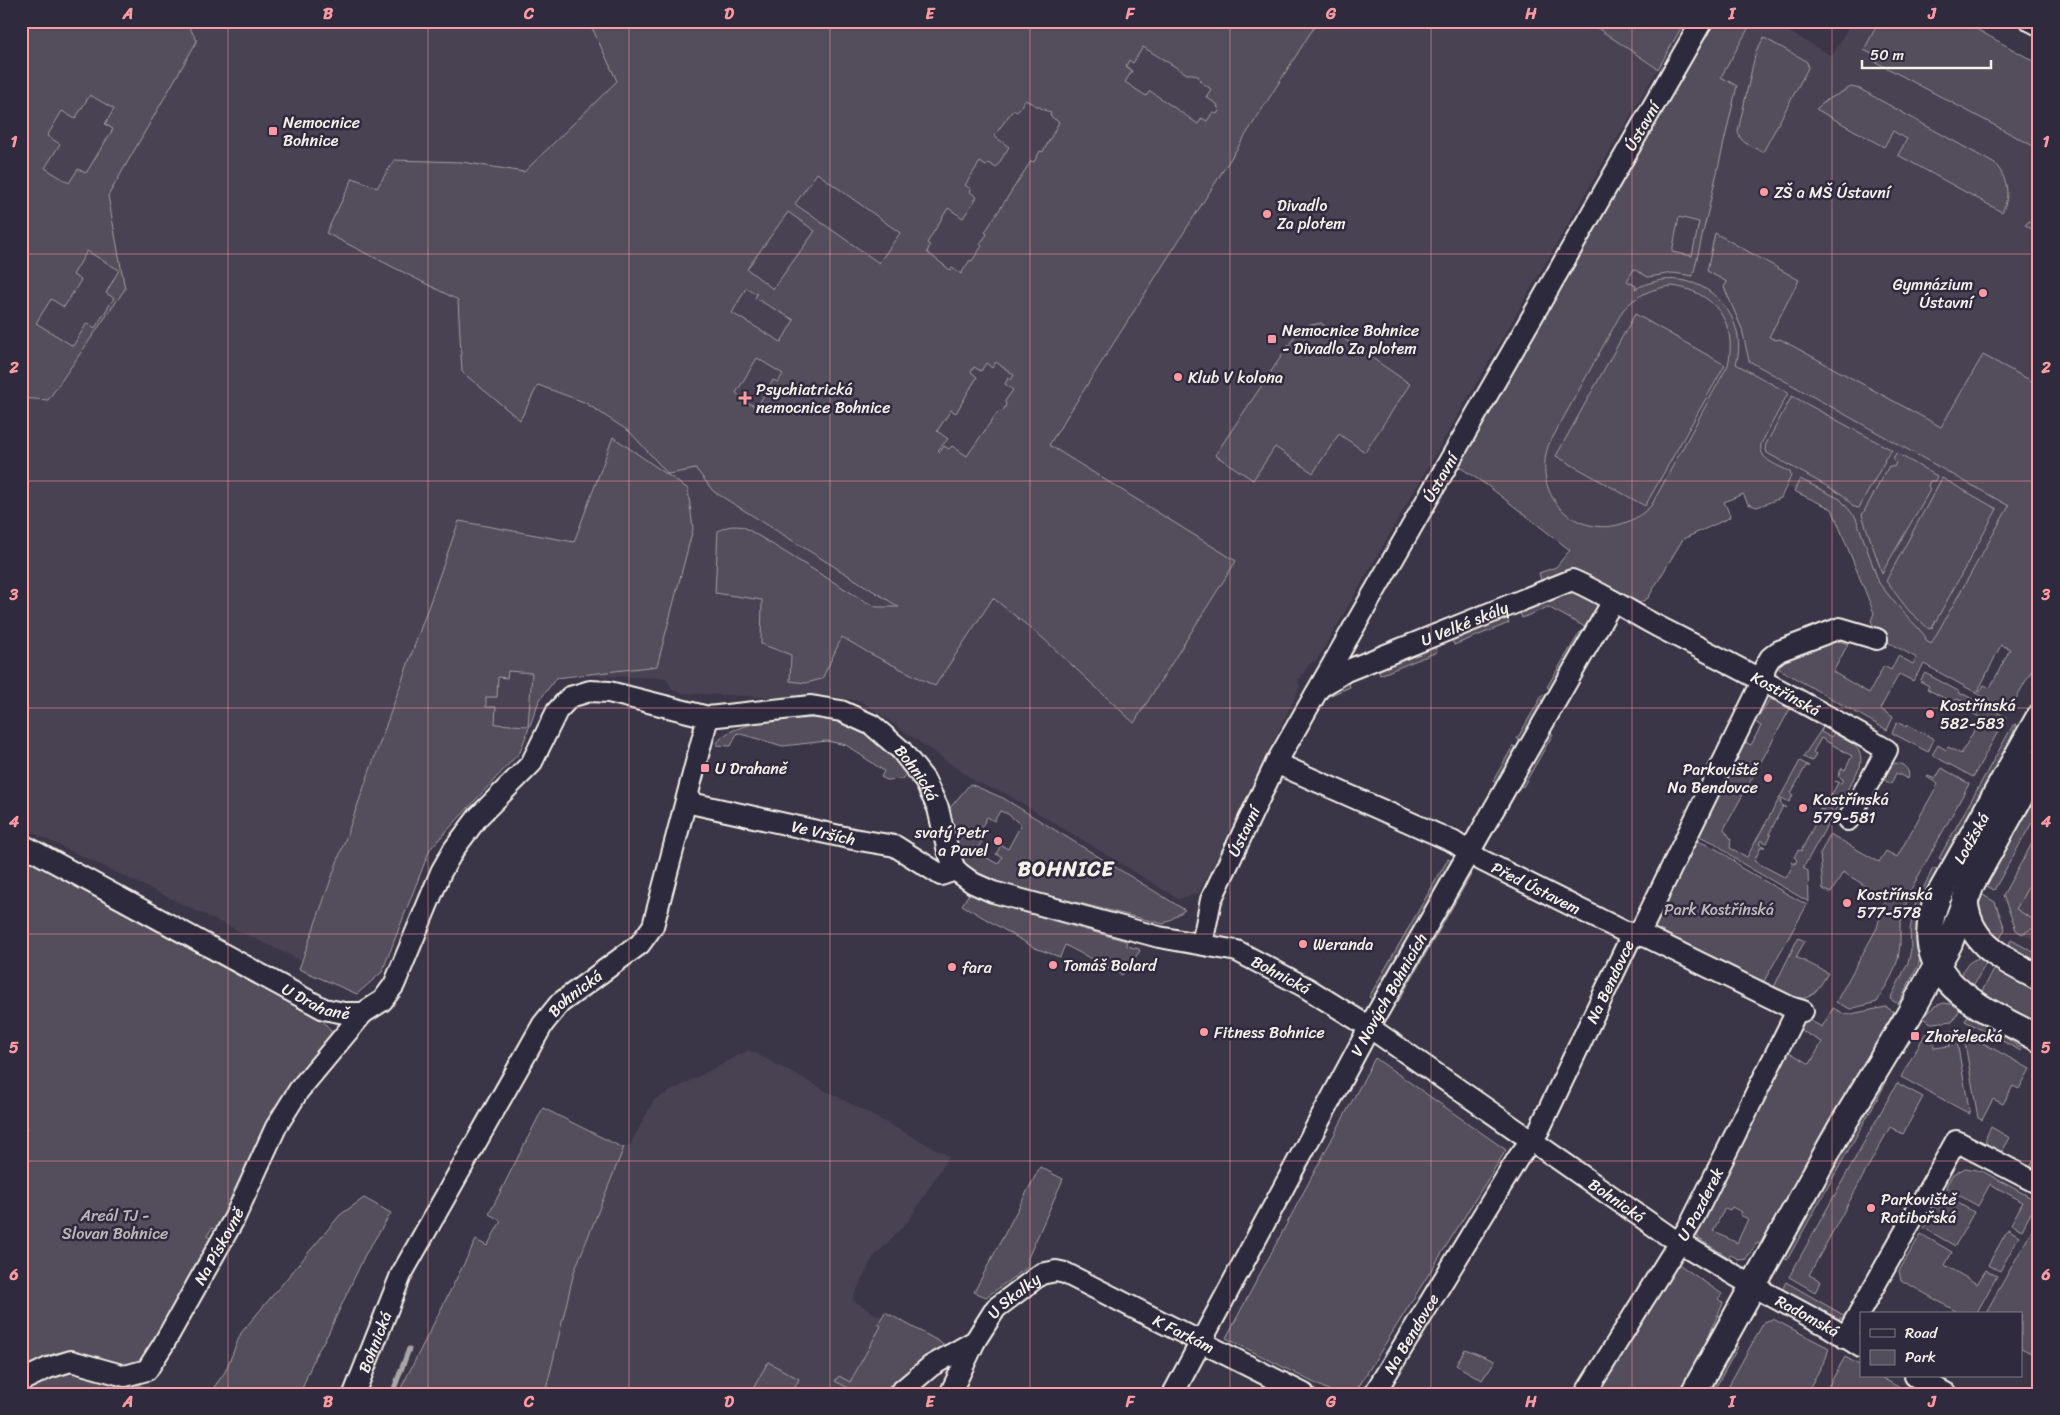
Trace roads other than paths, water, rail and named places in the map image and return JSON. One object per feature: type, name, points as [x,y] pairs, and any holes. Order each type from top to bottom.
[{"type":"street","name":"Ústavní","points":[[1202,944],[1211,900],[1276,762],[1702,21]]},
{"type":"street","points":[[2032,21],[2039,25]]},
{"type":"street","name":"U Velké skály","points":[[1318,688],[1346,670],[1572,580],[1595,590],[1613,601]]},
{"type":"street","name":"Kostřínská","points":[[1613,601],[1763,680],[1887,750],[1848,820]]},
{"type":"street","name":"V Nových Bohnicích","points":[[1172,1394],[1370,1027],[1613,601]]},
{"type":"street","name":"Na Bendovce","points":[[1374,1394],[1518,1158],[1539,1130],[1629,941],[1643,926],[1763,680],[1765,667],[1770,658],[1779,651],[1840,628],[1876,639]]},
{"type":"street","name":"U Drahaně","points":[[21,844],[324,1009],[344,1013],[363,1013],[382,1001],[394,985],[441,872],[454,849],[478,817],[531,764],[557,711],[570,697],[590,691],[609,692],[708,717]]},
{"type":"street","name":"Bohnická","points":[[354,1394],[401,1275],[543,1024],[560,1004],[640,944],[653,926],[708,717],[810,706],[841,711],[872,725],[901,750],[924,779],[938,808],[947,847],[955,870],[973,883],[993,892],[1158,937],[1237,951],[1305,987],[1370,1027],[1680,1242],[1753,1286]]},
{"type":"street","name":"Lodžská","points":[[2039,717],[1933,910],[1929,923],[1931,950],[1937,965],[1963,996],[2039,1039]]},
{"type":"street","name":"Před Ústavem","points":[[1276,762],[1454,842],[1481,860],[1634,935],[1647,937],[1800,1011]]},
{"type":"street","name":"Lodžská","points":[[1937,965],[1948,944],[1972,882],[2039,762]]},
{"type":"street","name":"Ve Vrších","points":[[686,802],[853,840],[895,846],[941,875],[955,870]]},
{"type":"street","points":[[1965,900],[1969,924],[1976,936],[1996,954],[2039,978]]},
{"type":"street","points":[[1693,1394],[1840,1129],[1914,1007],[1937,965],[1969,953],[1996,954]]},
{"type":"street","points":[[1914,1007],[1939,998],[1963,996]]},
{"type":"street","name":"U Pazderek","points":[[1585,1394],[1680,1242],[1800,1011]]},
{"type":"street","name":"Na Pískovně","points":[[21,1381],[48,1368],[71,1361],[125,1376],[147,1370],[234,1219],[276,1127],[294,1097],[363,1013]]},
{"type":"street","points":[[1868,1312],[1956,1141],[2039,1184]]},
{"type":"street","name":"U Skalky","points":[[950,1394],[975,1341],[996,1308],[1041,1274],[1056,1271],[1065,1273]]},
{"type":"street","name":"K Farkám","points":[[1065,1273],[1304,1394]]},
{"type":"street","name":"Radomská","points":[[1753,1286],[1853,1342]]},
{"type":"street","points":[[1853,1342],[1860,1328]]},
{"type":"street","name":"U Skalky","points":[[898,1394],[931,1366],[975,1341]]},
{"type":"street","points":[[1919,1378],[1947,1394]]},
{"type":"waterway","points":[[392,1394],[409,1349]]},
{"type":"place","name":"Nemocnice Bohnice","points":[[273,131]]},
{"type":"place","name":"ZŠ a MŠ Ústavní","points":[[1764,192]]},
{"type":"place","name":"Divadlo Za plotem","points":[[1267,214]]},
{"type":"place","name":"Gymnázium Ústavní","points":[[1983,293]]},
{"type":"place","name":"Nemocnice Bohnice - Divadlo Za plotem","points":[[1272,339]]},
{"type":"place","name":"Klub V kolona","points":[[1178,377]]},
{"type":"place","name":"Psychiatrická nemocnice Bohnice","points":[[745,398]]},
{"type":"place","name":"Kostřínská 582-583","points":[[1930,714]]},
{"type":"place","name":"U Drahaně","points":[[705,768]]},
{"type":"place","name":"Parkoviště Na Bendovce","points":[[1768,778]]},
{"type":"place","name":"Kostřínská 579-581","points":[[1803,808]]},
{"type":"place","name":"svatý Petr a Pavel","points":[[998,841]]},
{"type":"place","name":"Kostřínská 577-578","points":[[1847,903]]},
{"type":"place","name":"Weranda","points":[[1303,944]]},
{"type":"place","name":"Tomáš Bolard","points":[[1053,965]]},
{"type":"place","name":"fara","points":[[952,967]]},
{"type":"place","name":"Fitness Bohnice","points":[[1204,1032]]},
{"type":"place","name":"Zhořelecká","points":[[1915,1036]]},
{"type":"place","name":"Parkoviště Ratibořská","points":[[1871,1208]]},
{"type":"district","name":"BOHNICE","points":[[1066,869]]},
{"type":"park label","name":"Park Kostřínská","points":[[1719,909]]},
{"type":"park label","name":"Areál TJ - Slovan Bohnice","points":[[115,1224]]}]
